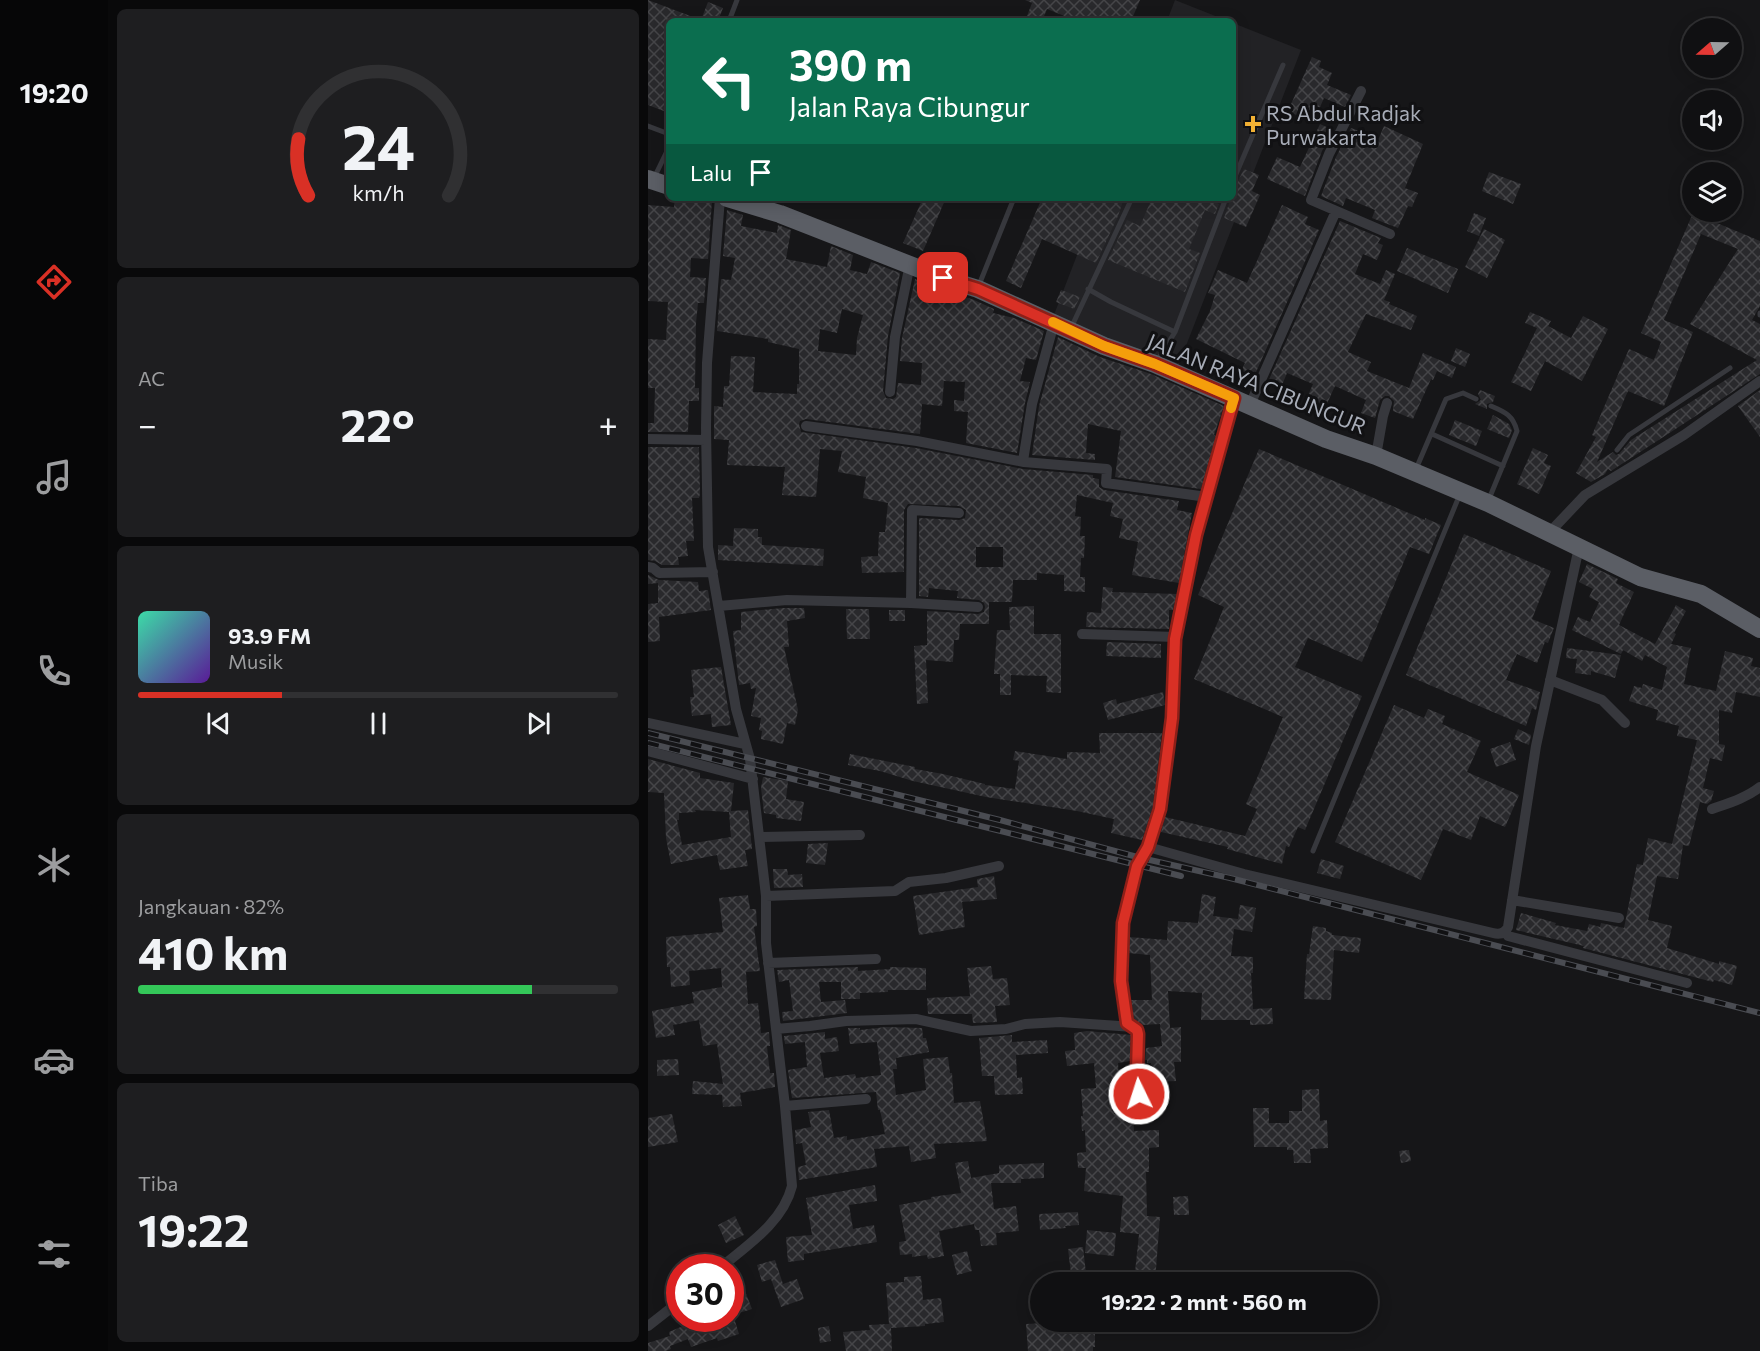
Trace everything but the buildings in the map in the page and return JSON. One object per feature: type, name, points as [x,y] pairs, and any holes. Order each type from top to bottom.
[{"type":"highway","name":"JALAN RAYA CIBUNGUR","points":[[737,201],[780,214],[978,289],[1104,346],[1155,364],[1326,439],[1376,456],[1488,503],[1640,577],[1701,594],[1760,629]]},
{"type":"street","points":[[1361,91],[1329,154],[1311,200],[1390,234]]},
{"type":"street","points":[[720,201],[707,363],[708,547],[736,709],[750,759],[753,779],[766,896],[766,943],[792,1186],[783,1208],[762,1234],[737,1254]]},
{"type":"street","points":[[1142,1113],[1137,1071],[1138,1034],[1134,1027],[1127,1023],[1121,981],[1123,923],[1137,866],[1148,847],[1160,809],[1172,718],[1176,637],[1196,535],[1207,497],[1242,402],[1336,211]]},
{"type":"street","points":[[890,392],[895,337],[910,264]]},
{"type":"street","points":[[1023,462],[1032,404],[1062,326]]},
{"type":"street","points":[[1548,534],[1595,488],[1684,435],[1760,381]]},
{"type":"street","points":[[1376,456],[1387,404]]},
{"type":"street","points":[[806,426],[918,441],[1023,462],[1107,469],[1106,483],[1207,497]]},
{"type":"street","points":[[648,439],[706,440]]},
{"type":"street","points":[[911,603],[912,510],[959,513]]},
{"type":"street","points":[[1148,847],[1244,874],[1493,933],[1506,931],[1536,746],[1579,547]]},
{"type":"street","points":[[648,567],[659,573],[714,572]]},
{"type":"street","points":[[719,606],[787,600],[978,607]]},
{"type":"street","points":[[1082,634],[1176,637]]},
{"type":"street","points":[[1550,680],[1602,700],[1625,723]]},
{"type":"street","points":[[648,723],[745,744]]},
{"type":"street","points":[[648,751],[753,779]]},
{"type":"street","points":[[1712,809],[1736,801],[1760,787]]},
{"type":"street","points":[[760,837],[860,835]]},
{"type":"street","points":[[766,896],[895,891],[909,882],[946,878],[999,866]]},
{"type":"street","points":[[1512,900],[1619,918]]},
{"type":"street","points":[[1506,931],[1508,936],[1687,983]]},
{"type":"street","points":[[768,963],[876,959]]},
{"type":"street","points":[[776,1029],[846,1021],[916,1019],[971,1031],[1060,1022],[1134,1027]]},
{"type":"street","points":[[785,1106],[866,1099]]},
{"type":"street","points":[[648,1326],[666,1312]]},
{"type":"lane","points":[[730,18],[737,0]]},
{"type":"lane","points":[[1236,174],[1283,65]]},
{"type":"lane","points":[[648,126],[666,133]]},
{"type":"lane","points":[[656,181],[666,155]]},
{"type":"lane","points":[[978,289],[1013,201]]},
{"type":"lane","points":[[1062,326],[1088,289],[1131,201]]},
{"type":"lane","points":[[1155,364],[1175,332],[1225,201]]},
{"type":"lane","points":[[1088,289],[1175,332]]},
{"type":"lane","points":[[1617,450],[1629,435],[1730,368]]},
{"type":"lane","points":[[1414,473],[1446,399],[1463,393],[1476,399]]},
{"type":"lane","points":[[1488,503],[1517,431],[1514,419],[1509,414],[1491,406]]},
{"type":"lane","points":[[1432,434],[1503,466]]},
{"type":"lane","points":[[1313,851],[1461,492]]},
{"type":"shaded area","points":[[1175,0],[1220,18],[1168,18]]},
{"type":"shaded area","name":"RS Abdul Radjak Purwakarta","points":[[1236,24],[1301,50],[1177,369],[1052,320],[1098,201],[1236,201]]},
{"type":"railway","points":[[648,733],[1760,1013]]},
{"type":"railway","points":[[648,743],[1181,876]]},
{"type":"slow traffic","points":[[1053,322],[1104,346],[1155,364],[1234,398],[1231,408]]},
{"type":"place","name":"RS Abdul Radjak Purwakarta","points":[[1253,124]]},
{"type":"route","points":[[943,278],[978,289],[1104,346],[1155,364],[1234,398],[1196,535],[1175,639],[1172,718],[1160,809],[1148,847],[1137,866],[1123,923],[1121,981],[1127,1023],[1137,1030],[1138,1034],[1139,1094]]}]
